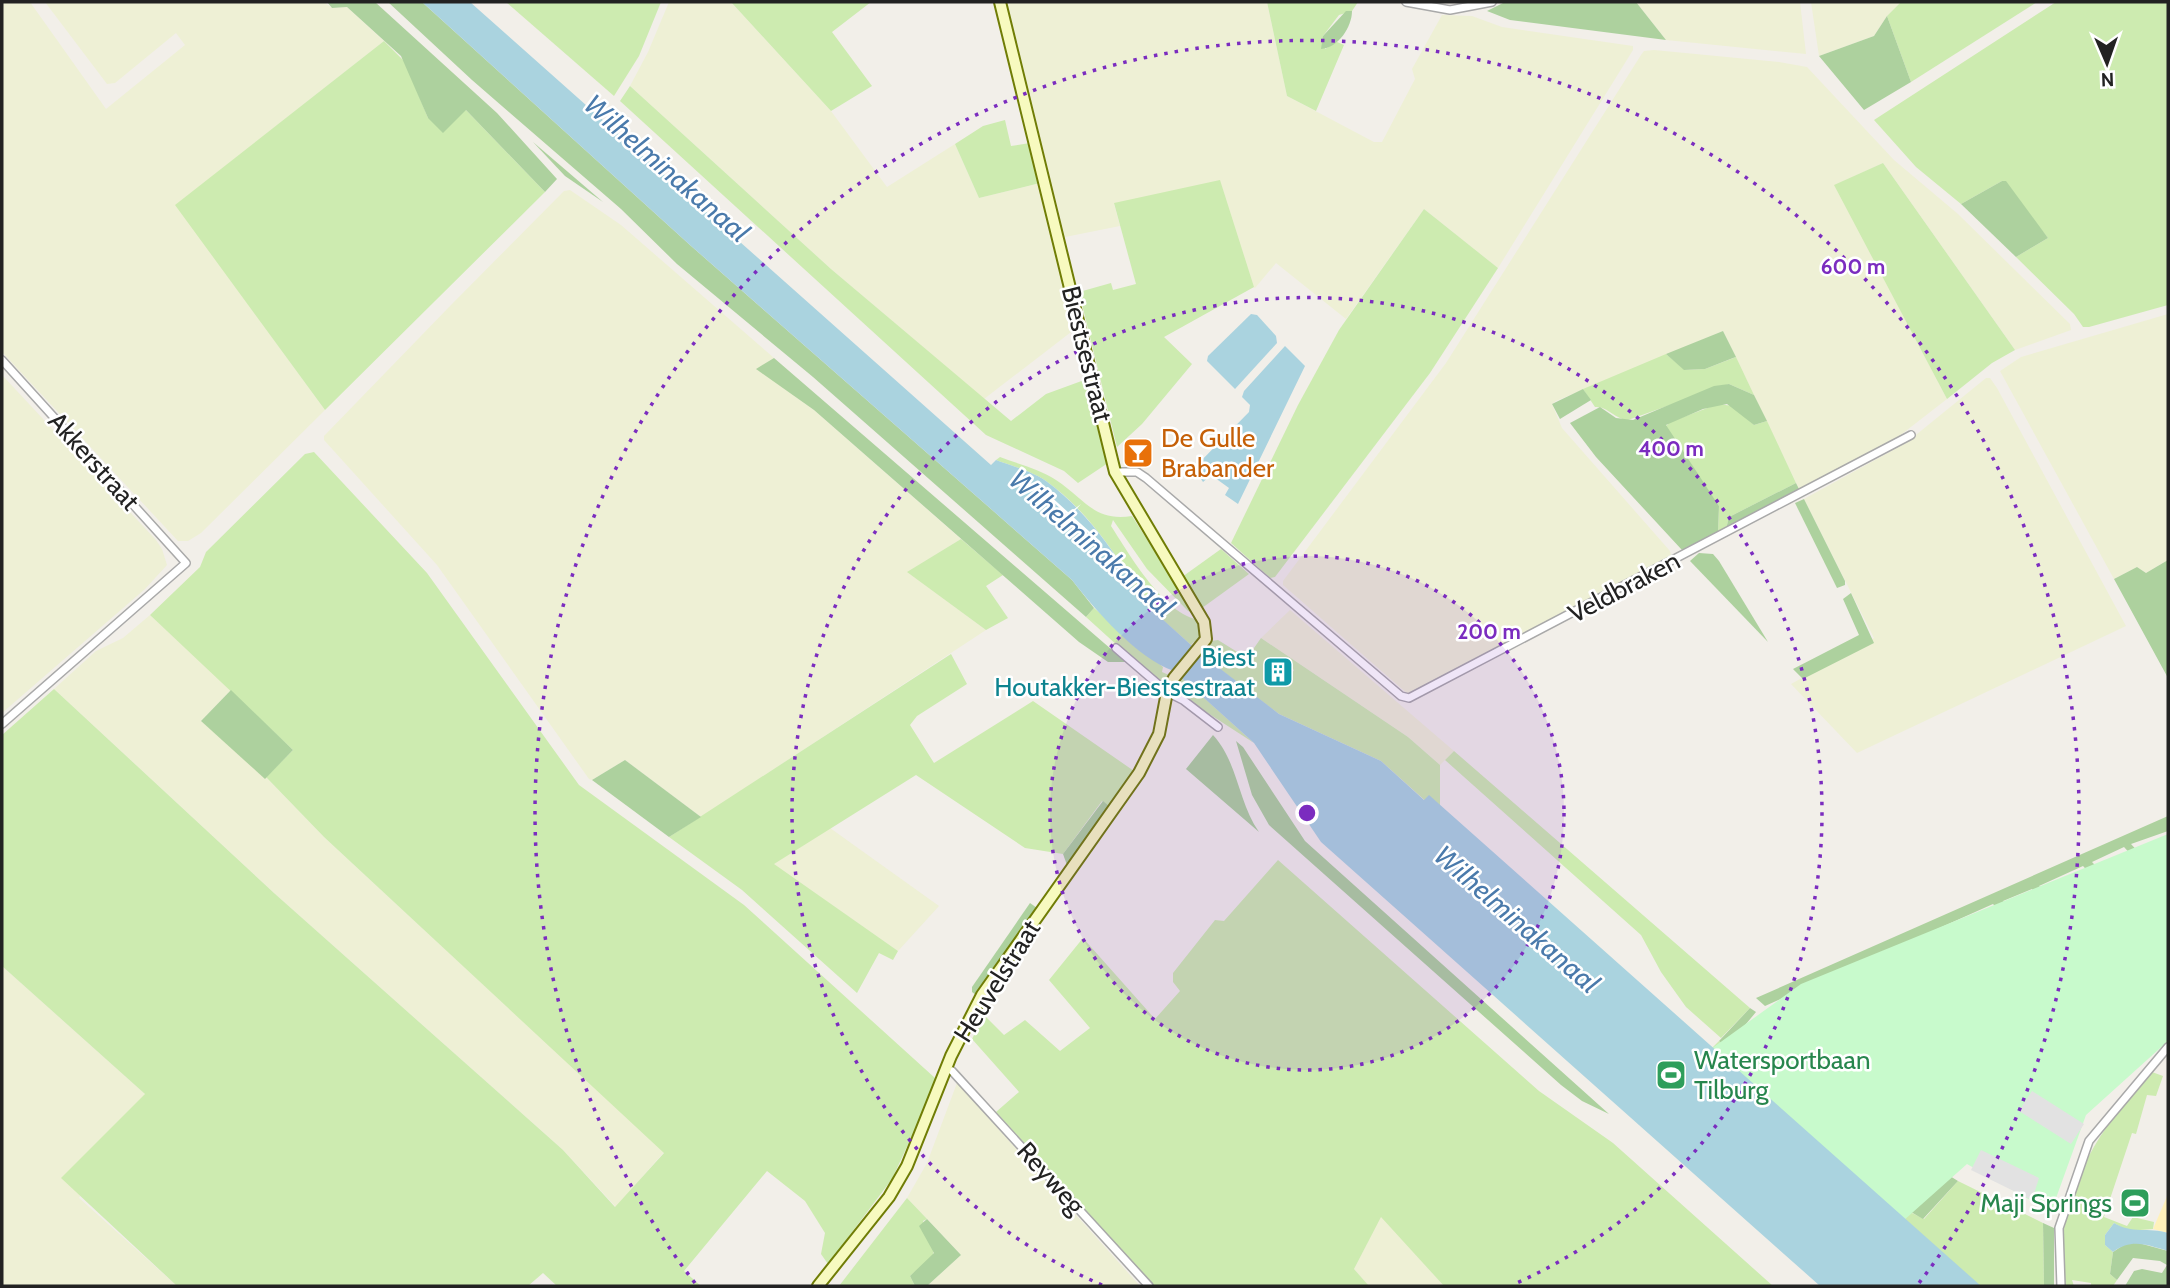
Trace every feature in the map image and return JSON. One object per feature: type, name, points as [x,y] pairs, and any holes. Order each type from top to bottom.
[{"type":"street","name":"Biestsestraat","points":[[1000,2],[1115,472],[1205,622],[1207,632],[1202,646],[1174,678],[1167,692],[1159,734],[1149,757]]},
{"type":"street","points":[[1406,2],[1450,10],[1471,9],[1492,2]]},
{"type":"street","name":"Akkerstraat","points":[[2,360],[186,563],[2,724]]},
{"type":"street","name":"Veldbraken","points":[[1115,472],[1137,472],[1146,478],[1401,696],[1409,698],[1911,435]]},
{"type":"street","points":[[1116,648],[1167,692],[1184,700],[1218,727]]},
{"type":"street","name":"Heuvelstraat","points":[[818,1286],[888,1197],[901,1176],[951,1056],[982,995],[1149,757]]},
{"type":"street","points":[[2061,1286],[2059,1228],[2089,1141],[2168,1046]]},
{"type":"street","name":"Reyweg","points":[[952,1071],[1149,1286]]},
{"type":"shaded area","points":[[1278,660],[1294,671],[1287,682],[1271,672]]},
{"type":"shaded area","points":[[2032,1091],[2084,1124],[2071,1144],[2019,1111]]},
{"type":"shaded area","points":[[1981,1150],[2039,1178],[2032,1200],[1971,1170]]},
{"type":"green space","points":[[2,2],[30,2],[106,109],[185,45],[176,33],[115,83],[107,84],[45,2],[324,2],[332,8],[347,7],[384,41],[176,205],[325,410],[201,533],[188,541],[178,541],[2,352]]},
{"type":"green space","points":[[327,2],[375,2],[497,113],[557,179],[545,192],[466,110],[443,133],[428,118],[401,56],[347,7],[332,8]]},
{"type":"green space","points":[[388,2],[422,2],[690,245],[1072,580],[1094,608],[1086,617],[813,377],[677,264],[621,209],[472,80]]},
{"type":"green space","points":[[506,2],[661,2],[639,56],[614,96]]},
{"type":"green space","points":[[669,2],[731,2],[831,111],[887,187],[955,144],[979,198],[1040,183],[1075,329],[984,399],[831,269],[630,86]]},
{"type":"green space","points":[[731,2],[871,2],[832,32],[872,86],[831,111]]},
{"type":"green space","points":[[1006,2],[1267,2],[1287,96],[1374,142],[1382,142],[1415,79],[1412,69],[1442,15],[1472,16],[1502,27],[1633,46],[1633,50],[1498,268],[1424,209],[1346,319],[1276,263],[1255,288],[1114,204],[1120,226],[1065,237]]},
{"type":"green space","points":[[1267,2],[1358,2],[1352,11],[1339,15],[1323,36],[1325,49],[1337,42],[1344,45],[1316,111],[1287,96]]},
{"type":"green space","points":[[1505,2],[1636,2],[1666,40],[1510,20],[1487,11]]},
{"type":"green space","points":[[1636,2],[1800,2],[1806,54],[1666,40]]},
{"type":"green space","points":[[1811,2],[1901,2],[1887,16],[1874,36],[1819,56]]},
{"type":"green space","points":[[1901,2],[2037,2],[1911,82],[1887,16]]},
{"type":"green space","points":[[2056,2],[2168,2],[2168,305],[2089,327],[2083,327],[2074,314],[2016,257],[2048,238],[2002,181],[1961,204],[1916,167],[1874,120]]},
{"type":"green space","points":[[1346,11],[1352,11],[1347,30],[1333,45],[1321,49],[1323,36]]},
{"type":"green space","points":[[1887,16],[1911,82],[1864,110],[1819,56],[1874,36]]},
{"type":"green space","points":[[384,41],[405,62],[428,118],[466,110],[545,192],[325,410],[175,205]]},
{"type":"green space","points":[[1644,51],[1807,67],[1894,160],[1958,214],[2070,324],[2071,330],[2015,350],[1883,163],[1835,185],[1947,399],[1889,444],[1800,491],[1723,331],[1556,401],[1552,404],[1562,428],[1670,551],[1672,560],[1409,695],[1283,585],[1283,581],[1446,363],[1641,55]]},
{"type":"green space","points":[[630,86],[831,269],[1011,421],[1046,394],[1087,379],[1108,463],[1078,483],[1064,471],[986,435],[620,101]]},
{"type":"green space","points":[[1005,120],[1011,146],[1030,143],[1040,183],[979,198],[955,144],[983,126]]},
{"type":"green space","points":[[533,142],[603,202],[565,176]]},
{"type":"green space","points":[[1883,163],[2015,350],[1992,363],[1947,399],[1834,185]]},
{"type":"green space","points":[[1220,180],[1254,287],[1164,337],[1192,364],[1142,424],[1117,447],[1079,292],[1111,283],[1113,290],[1136,284],[1114,203]]},
{"type":"green space","points":[[2006,181],[2048,238],[2016,257],[1961,204]]},
{"type":"green space","points":[[570,190],[621,225],[774,358],[757,369],[814,410],[961,539],[908,572],[986,630],[701,817],[625,760],[592,780],[589,779],[437,565],[324,440],[324,436],[450,306],[564,191]]},
{"type":"green space","points":[[1424,209],[1498,268],[1430,373],[1275,577],[1270,578],[1231,543],[1298,405],[1339,330]]},
{"type":"green space","points":[[2168,314],[2168,560],[2146,573],[2137,567],[2114,579],[2000,371],[2021,357]]},
{"type":"green space","points":[[1723,331],[1736,357],[1705,369],[1684,370],[1666,354]]},
{"type":"green space","points":[[1666,354],[1685,370],[1705,369],[1736,357],[1754,395],[1729,384],[1628,420],[1604,408],[1595,407],[1583,389]]},
{"type":"green space","points":[[774,358],[1126,662],[1108,662],[1079,642],[814,410],[756,369]]},
{"type":"green space","points":[[2,375],[156,540],[167,565],[145,589],[2,713]]},
{"type":"green space","points":[[1986,378],[1990,378],[1997,388],[2126,626],[1857,753],[1791,684],[1874,638],[1804,499],[1906,443]]},
{"type":"green space","points":[[1729,384],[1754,395],[1767,421],[1754,425],[1727,404],[1703,409],[1666,425],[1719,506],[1718,533],[1682,550],[1596,457],[1570,423],[1600,407],[1616,418],[1633,420],[1714,386]]},
{"type":"green space","points":[[1583,389],[1591,400],[1560,419],[1552,404]]},
{"type":"green space","points":[[1718,404],[1733,406],[1754,425],[1767,421],[1796,483],[1729,517],[1726,529],[1718,533],[1719,506],[1665,427],[1670,422]]},
{"type":"green space","points":[[314,452],[427,573],[579,785],[744,905],[935,1078],[930,1097],[892,1179],[828,1264],[821,1254],[825,1233],[805,1201],[767,1171],[684,1271],[701,1286],[557,1286],[543,1273],[528,1286],[177,1286],[61,1178],[145,1094],[2,966],[2,735],[54,689],[274,893],[563,1150],[615,1207],[664,1153],[324,837],[266,777],[293,750],[150,615],[200,567],[206,552],[305,454]]},
{"type":"green space","points":[[1000,457],[1050,476],[1099,512],[1108,516],[1132,516],[1194,613],[1188,611],[1147,569],[1113,520],[1111,526],[1161,596],[1187,616],[1200,620],[1204,636],[1199,644],[1194,642],[1191,645],[1129,590],[1135,584],[1105,541],[1072,503],[1040,477],[996,460]]},
{"type":"green space","points":[[1796,483],[1800,491],[1726,529],[1729,517]]},
{"type":"green space","points":[[1804,499],[1845,585],[1837,588],[1795,503]]},
{"type":"green space","points":[[961,539],[1003,575],[986,586],[1008,618],[986,630],[907,572]]},
{"type":"green space","points":[[1221,549],[1249,574],[1202,608],[1182,577]]},
{"type":"green space","points":[[1699,553],[1713,554],[1719,561],[1768,642],[1690,561]]},
{"type":"green space","points":[[2168,560],[2168,678],[2114,579],[2137,567],[2146,573]]},
{"type":"green space","points":[[1851,593],[1874,643],[1803,679],[1793,669],[1859,635],[1843,599]]},
{"type":"green space","points":[[1094,608],[1163,667],[1162,672],[1171,676],[1161,681],[1150,675],[1086,617]]},
{"type":"green space","points":[[1290,610],[1454,751],[1440,765],[1408,737],[1261,638]]},
{"type":"green space","points":[[150,615],[231,690],[201,721],[266,777],[324,837],[664,1152],[616,1207],[563,1150],[274,893],[54,689],[96,651],[123,638]]},
{"type":"green space","points":[[1261,638],[1408,737],[1440,765],[1440,814],[1381,761],[1279,714],[1204,657],[1208,652],[1205,648],[1211,641],[1218,640],[1247,658]],"holes":[[[1278,660],[1294,670],[1287,682],[1272,672]]]},
{"type":"green space","points":[[951,654],[967,684],[917,716],[910,725],[934,763],[1033,701],[1134,771],[1109,806],[1102,801],[1063,854],[1025,848],[916,775],[774,864],[898,951],[893,960],[879,953],[857,993],[742,890],[669,837]]},
{"type":"green space","points":[[1181,677],[1254,743],[1183,697],[1178,691]]},
{"type":"green space","points":[[231,690],[293,750],[265,779],[201,721]]},
{"type":"green space","points":[[1213,735],[1228,757],[1246,808],[1259,832],[1186,769]]},
{"type":"green space","points":[[1236,741],[1243,747],[1305,841],[1609,1114],[1582,1101],[1561,1085],[1269,825],[1252,795]]},
{"type":"green space","points":[[1454,751],[1750,1008],[1721,1038],[1686,1007],[1661,972],[1641,935],[1445,760]]},
{"type":"green space","points":[[625,760],[701,817],[669,837],[592,780]]},
{"type":"green space","points":[[1103,801],[1109,806],[1067,865],[1063,854]]},
{"type":"green space","points":[[2168,816],[2168,831],[2131,844],[2166,882],[2161,887],[2124,847],[2092,862],[2168,942],[2120,905],[2083,866],[2039,886],[2091,937],[2078,938],[2032,889],[2003,901],[2057,958],[2051,964],[1993,904],[1765,1006],[1756,998]]},
{"type":"green space","points":[[830,828],[939,906],[898,951],[773,864]]},
{"type":"green space","points":[[2168,834],[2168,1041],[2086,1115],[2051,1212],[1967,1164],[1903,1221],[1711,1049],[1801,984]]},
{"type":"green space","points":[[1278,860],[1539,1091],[1613,1143],[1773,1286],[1444,1286],[1381,1217],[1354,1269],[1369,1286],[1154,1286],[996,1112],[1019,1092],[972,1039],[984,1015],[1004,1035],[1025,1020],[1060,1051],[1090,1028],[1049,980],[1083,938],[1155,1019],[1180,991],[1173,982],[1173,973],[1215,920],[1224,921]]},
{"type":"green space","points":[[1030,903],[1037,908],[976,995],[972,992],[972,987]]},
{"type":"green space","points":[[2,966],[145,1094],[79,1198],[177,1286],[2,1286]]},
{"type":"green space","points":[[1750,1008],[1756,1012],[1731,1042],[1958,1181],[1923,1219],[1911,1212],[1719,1041]]},
{"type":"green space","points":[[1719,1041],[1910,1212],[1924,1219],[1958,1181],[2043,1223],[2044,1286],[1977,1286],[1711,1049]]},
{"type":"green space","points":[[2152,1072],[2163,1076],[2156,1096],[2147,1095],[2136,1134],[2132,1133],[2104,1217],[2127,1226],[2133,1217],[2154,1222],[2153,1229],[2127,1231],[2114,1223],[2105,1235],[2105,1245],[2113,1252],[2110,1274],[2117,1280],[2113,1286],[2091,1286],[2091,1283],[2072,1280],[2074,1286],[2064,1286],[2063,1237],[2067,1213],[2083,1168],[2106,1127]]},
{"type":"green space","points":[[957,1083],[1140,1286],[927,1286],[961,1255],[907,1198],[927,1163]]},
{"type":"green space","points":[[907,1198],[927,1219],[923,1221],[934,1249],[933,1256],[910,1276],[915,1286],[839,1286]]},
{"type":"green space","points":[[1381,1216],[1444,1286],[1369,1286],[1354,1269]]},
{"type":"green space","points":[[927,1219],[961,1255],[927,1286],[915,1286],[910,1276],[934,1253],[919,1226]]},
{"type":"green space","points":[[2043,1223],[2054,1228],[2054,1286],[2044,1286]]},
{"type":"green space","points":[[2135,1242],[2168,1251],[2168,1286],[2125,1286],[2134,1271],[2142,1269],[2162,1273],[2167,1265],[2160,1261],[2133,1258],[2117,1280],[2110,1274],[2113,1252],[2125,1244]]},
{"type":"sand","points":[[2168,1194],[2168,1233],[2153,1229]]},
{"type":"water","name":"Wilhelminakanaal","points":[[422,2],[470,2],[991,465],[996,460],[1022,469],[1040,477],[1060,492],[1095,528],[1115,555],[1135,584],[1130,590],[1201,654],[1279,714],[1381,761],[1424,800],[1429,795],[1981,1286],[1820,1286],[1321,842],[1254,743],[1174,671],[1160,665],[1132,645],[1105,619],[1072,580],[690,245]]},
{"type":"water","points":[[1251,314],[1257,315],[1276,336],[1277,343],[1235,389],[1207,361],[1208,356]]},
{"type":"water","points":[[1285,346],[1305,366],[1238,504],[1225,495],[1229,488],[1211,475],[1203,482],[1194,468],[1249,412],[1250,405],[1242,397],[1244,391]]},
{"type":"water","points":[[2114,1223],[2127,1228],[2168,1233],[2168,1251],[2133,1244],[2113,1252],[2105,1245],[2105,1235]]},
{"type":"pier","points":[[1036,483],[1069,513],[1081,504],[1071,515],[1100,541],[1099,543],[1034,485]]},
{"type":"place","name":"De Gulle Brabander","points":[[1138,453]]},
{"type":"place","name":"Biest Houtakker-Biestsestraat","points":[[1278,672]]},
{"type":"place","name":"Watersportbaan Tilburg","points":[[1671,1075]]},
{"type":"place","name":"Maji Springs","points":[[2135,1203]]}]
